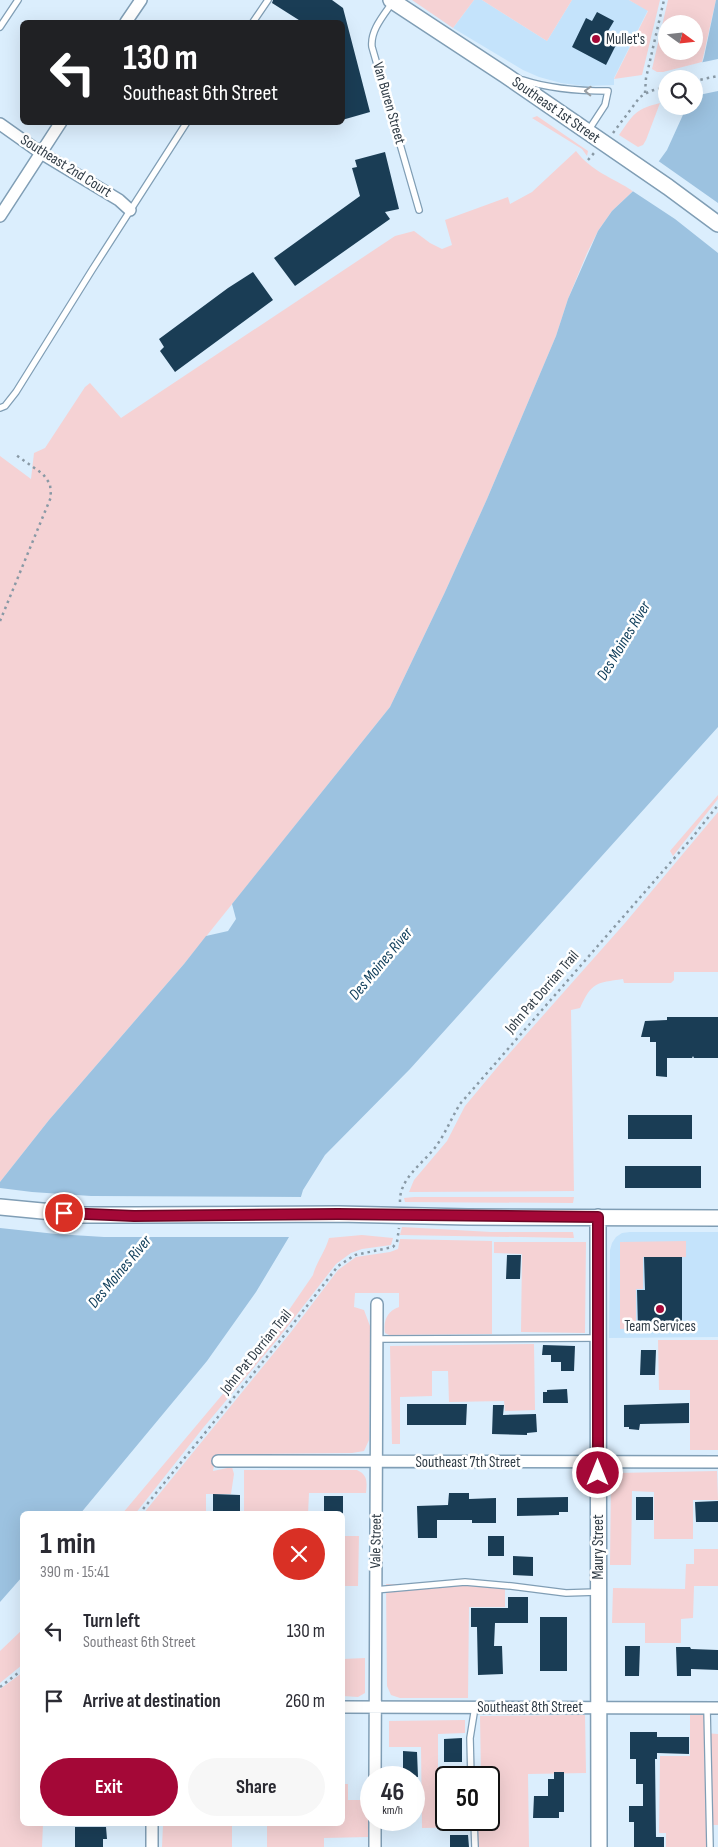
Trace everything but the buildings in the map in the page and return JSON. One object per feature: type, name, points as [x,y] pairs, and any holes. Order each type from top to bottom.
[{"type":"main road","name":"Southeast 1st Street","points":[[392,1],[588,131],[718,224]]},
{"type":"main road","points":[[0,1206],[94,1215],[338,1214],[718,1218]]},
{"type":"main road","name":"Maury Street","points":[[598,1217],[599,1847]]},
{"type":"street","points":[[127,20],[140,0]]},
{"type":"street","name":"Southeast 2nd Court","points":[[0,124],[41,153],[119,200],[130,210]]},
{"type":"street","points":[[0,216],[59,125]]},
{"type":"street","name":"Vale Street","points":[[375,1766],[375,1590],[378,1462],[377,1304]]},
{"type":"street","name":"Southeast 7th Street","points":[[218,1461],[718,1462]]},
{"type":"street","name":"Southeast 8th Street","points":[[345,1707],[713,1708]]},
{"type":"street","points":[[152,1826],[152,1847]]},
{"type":"street","points":[[375,1831],[375,1847]]},
{"type":"lane","points":[[0,27],[18,0]]},
{"type":"lane","points":[[254,20],[268,0]]},
{"type":"lane","name":"Van Buren Street","points":[[392,1],[373,33],[372,47],[419,210]]},
{"type":"lane","points":[[505,75],[550,87],[608,91],[605,105],[588,131]]},
{"type":"lane","points":[[0,408],[5,406],[16,392],[185,125]]},
{"type":"lane","points":[[377,1339],[598,1338]]},
{"type":"lane","points":[[375,1590],[465,1582],[566,1593],[598,1592]]},
{"type":"lane","points":[[471,1766],[470,1738],[475,1707]]},
{"type":"lane","points":[[710,1847],[713,1708]]},
{"type":"lane","points":[[474,1831],[475,1847]]},
{"type":"path","points":[[645,93],[646,78],[664,0]]},
{"type":"path","points":[[703,79],[718,76]]},
{"type":"path","points":[[615,131],[636,100],[645,93],[658,90]]},
{"type":"path","points":[[588,160],[592,155]]},
{"type":"path","points":[[0,621],[51,497],[50,484],[43,474],[16,456]]},
{"type":"path","name":"John Pat Dorrian Trail","points":[[400,1203],[400,1191],[437,1145],[460,1104],[691,839],[718,805]]},
{"type":"path","name":"John Pat Dorrian Trail","points":[[141,1511],[279,1342],[338,1266],[355,1255],[393,1248],[399,1235],[400,1227]]},
{"type":"path","points":[[0,1686],[20,1671]]},
{"type":"shaded area","points":[[412,0],[474,0],[453,28]]},
{"type":"shaded area","points":[[474,0],[482,0],[547,41],[572,0],[629,0],[648,10],[614,78],[614,85],[584,86],[561,83],[523,70],[453,28]]},
{"type":"shaded area","points":[[482,0],[572,0],[547,41]]},
{"type":"shaded area","points":[[629,0],[660,0],[642,75],[614,79],[648,11]]},
{"type":"shaded area","points":[[668,0],[716,0],[703,58],[703,15],[665,15]]},
{"type":"shaded area","points":[[658,43],[658,60],[702,60],[702,62],[671,70],[658,70],[657,72],[652,69]]},
{"type":"shaded area","points":[[658,104],[646,140],[643,145],[638,147],[619,135],[635,114]]},
{"type":"shaded area","points":[[537,116],[588,151],[587,156],[582,149],[532,118]]},
{"type":"shaded area","points":[[576,151],[595,169],[633,191],[612,211],[598,231],[587,253],[568,299],[556,336],[487,499],[390,707],[184,964],[49,1120],[0,1182],[0,456],[31,479],[34,453],[45,448],[85,387],[90,383],[121,418],[395,236],[414,231],[442,249],[452,245],[445,220],[508,197],[510,204],[532,192]]},
{"type":"shaded area","points":[[718,795],[718,799],[673,856],[670,851]]},
{"type":"shaded area","points":[[718,812],[718,972],[674,972],[674,980],[671,983],[624,983],[623,979],[601,983],[592,988],[580,1008],[571,1010],[574,1191],[409,1192],[414,1180],[447,1141],[465,1106],[625,923]]},
{"type":"shaded area","points":[[574,1197],[573,1203],[405,1202],[404,1198]]},
{"type":"shaded area","points":[[402,1227],[491,1232],[573,1232],[574,1238],[400,1235]]},
{"type":"shaded area","points":[[718,1232],[718,1337],[609,1338],[610,1250],[616,1237],[622,1233]]},
{"type":"shaded area","points":[[362,1235],[393,1238],[391,1245],[362,1249],[351,1253],[336,1264],[277,1340],[203,1428],[137,1511],[125,1511],[269,1339],[313,1275],[329,1238]]},
{"type":"shaded area","points":[[400,1239],[492,1241],[492,1334],[389,1335],[385,1333],[385,1321],[391,1311],[399,1307],[399,1293],[355,1293],[354,1307],[364,1310],[370,1326],[369,1440],[364,1451],[352,1453],[216,1455],[213,1471],[232,1467],[234,1474],[231,1494],[206,1494],[206,1511],[145,1511],[291,1332],[338,1270],[356,1257],[398,1249]]},
{"type":"shaded area","points":[[686,1241],[686,1257],[643,1257],[643,1289],[636,1289],[636,1329],[620,1329],[620,1242]]},
{"type":"shaded area","points":[[494,1242],[586,1242],[585,1333],[521,1332],[522,1254],[494,1253]]},
{"type":"shaded area","points":[[658,1340],[718,1340],[718,1450],[690,1450],[690,1390],[659,1390]]},
{"type":"shaded area","points":[[534,1344],[535,1410],[505,1411],[504,1401],[449,1402],[448,1371],[432,1371],[432,1396],[400,1397],[400,1444],[392,1444],[390,1346]]},
{"type":"shaded area","points":[[244,1470],[357,1470],[366,1479],[366,1493],[309,1493],[308,1511],[244,1511]]},
{"type":"shaded area","points":[[717,1471],[718,1500],[693,1500],[693,1539],[654,1539],[654,1492],[632,1491],[631,1565],[610,1565],[611,1479],[616,1473]]},
{"type":"shaded area","points":[[345,1536],[359,1536],[358,1586],[345,1586]]},
{"type":"shaded area","points":[[694,1549],[718,1549],[718,1586],[694,1586],[693,1618],[681,1619],[681,1643],[645,1643],[645,1623],[612,1623],[613,1588],[685,1589],[686,1564],[694,1564]]},
{"type":"shaded area","points":[[386,1584],[505,1587],[505,1607],[469,1607],[468,1698],[400,1698],[391,1695],[387,1686]]},
{"type":"shaded area","points":[[20,1632],[20,1667],[0,1683],[0,1651]]},
{"type":"shaded area","points":[[365,1658],[365,1693],[358,1697],[345,1696],[345,1659]]},
{"type":"shaded area","points":[[20,1674],[20,1826],[43,1826],[42,1847],[0,1847],[0,1689]]},
{"type":"shaded area","points":[[585,1715],[586,1773],[528,1774],[529,1847],[473,1847],[473,1831],[500,1831],[500,1766],[481,1766],[480,1716]]},
{"type":"shaded area","points":[[690,1715],[705,1715],[705,1733],[718,1734],[718,1825],[706,1825],[706,1847],[666,1847],[666,1833],[659,1833],[660,1756],[690,1756]]},
{"type":"shaded area","points":[[465,1720],[465,1733],[438,1734],[438,1766],[435,1766],[435,1828],[425,1828],[425,1766],[421,1766],[421,1747],[389,1747],[389,1721]]},
{"type":"shaded area","points":[[345,1784],[348,1784],[348,1800],[360,1800],[360,1831],[368,1831],[368,1837],[324,1838],[324,1847],[267,1847],[267,1826],[345,1826]]},
{"type":"shaded area","points":[[163,1826],[232,1826],[232,1847],[162,1847]]},
{"type":"water","name":"Des Moines River","points":[[716,0],[718,0],[718,727],[410,1069],[325,1155],[303,1190],[289,1237],[256,1292],[207,1361],[82,1511],[20,1511],[20,1579],[0,1602],[0,1182],[49,1120],[206,936],[228,931],[236,919],[232,904],[390,707],[487,499],[556,336],[568,299],[598,231],[612,211],[647,178],[667,150],[683,115],[703,115],[703,70],[700,70]]},
{"type":"pier","points":[[718,59],[718,91],[703,94],[703,70],[697,70],[699,63]]},
{"type":"pier","points":[[657,160],[718,203],[718,253],[675,219],[631,190]]},
{"type":"pier","points":[[0,1188],[91,1196],[304,1197],[291,1237],[104,1237],[0,1228]]},
{"type":"place","name":"Mullet's","points":[[596,39]]},
{"type":"place","name":"Team Services","points":[[660,1309]]},
{"type":"route","points":[[64,1213],[134,1216],[338,1214],[598,1217],[598,1473]]}]
